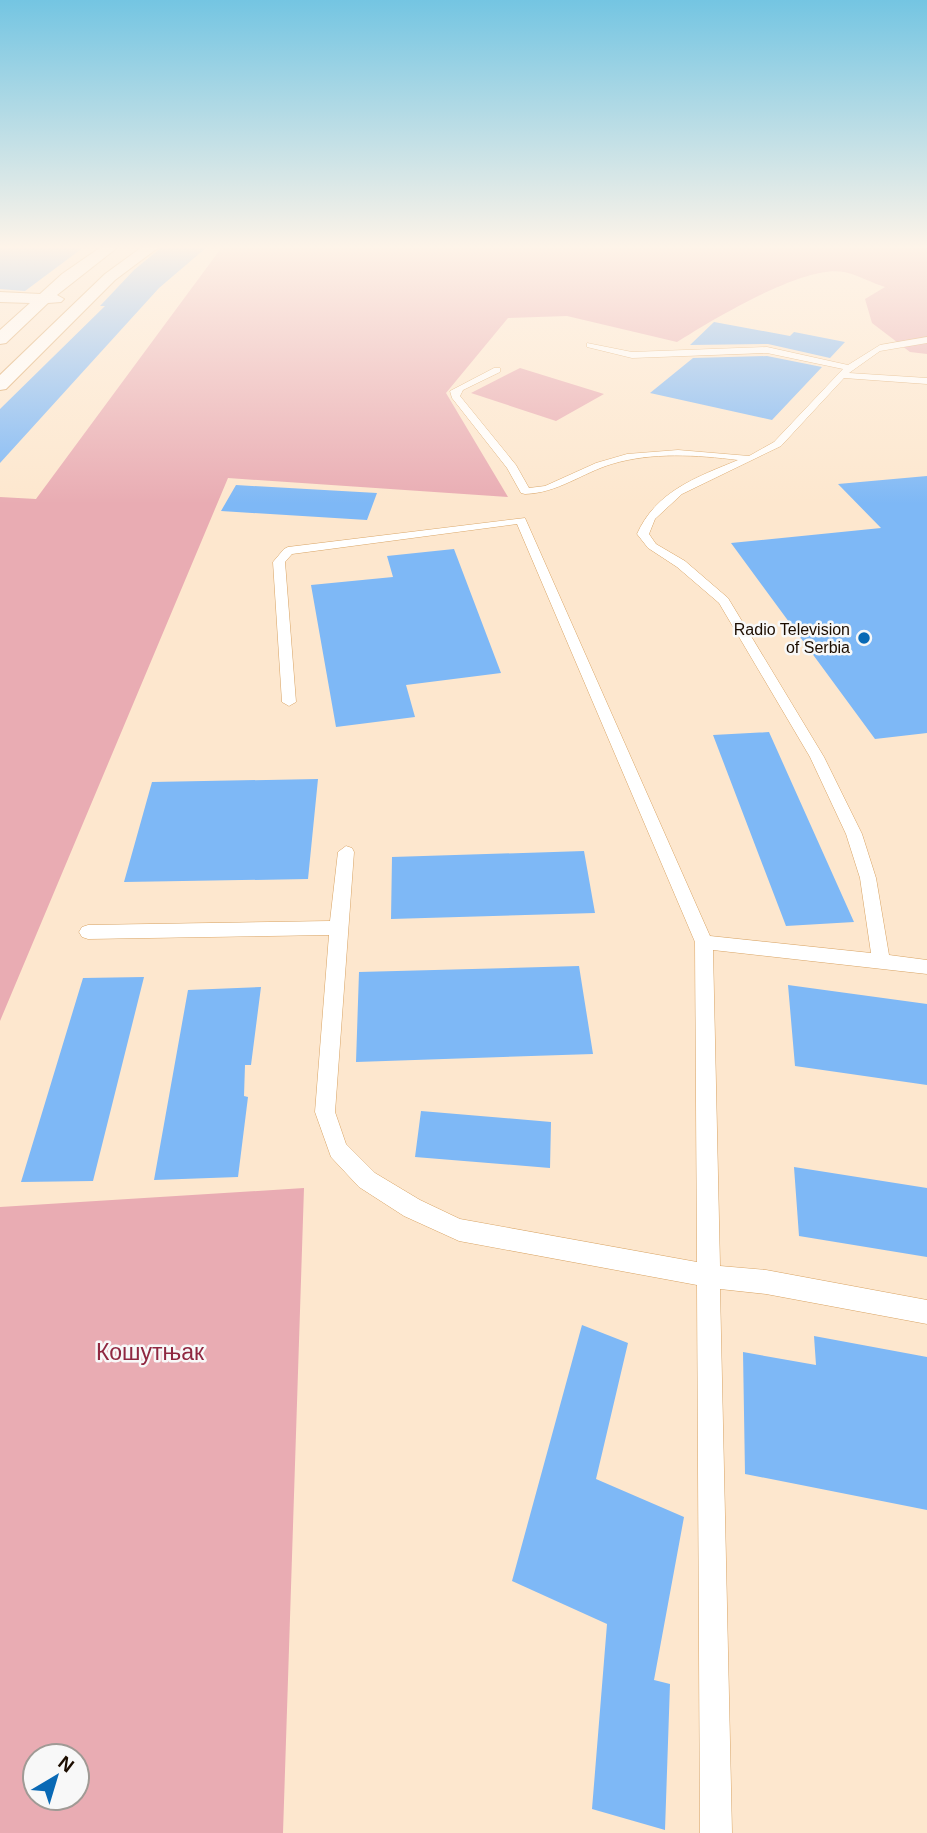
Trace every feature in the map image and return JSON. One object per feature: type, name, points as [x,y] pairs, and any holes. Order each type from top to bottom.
[{"type":"street","points":[[0,385],[53,333]]},
{"type":"lane","points":[[881,962],[868,878],[854,834],[817,757],[724,601],[644,537],[646,524],[662,505],[699,481],[781,442],[818,399],[864,356],[882,347],[927,340]]},
{"type":"lane","points":[[590,345],[632,355],[767,350],[848,371],[927,381]]},
{"type":"lane","points":[[497,370],[455,391],[455,396],[512,467],[525,491],[521,520],[704,942],[716,1833]]},
{"type":"lane","points":[[525,491],[554,488],[600,465],[621,459],[692,454],[748,458]]},
{"type":"lane","points":[[289,702],[279,562],[288,551],[521,520]]},
{"type":"lane","points":[[346,852],[325,1112],[338,1150],[367,1180],[412,1209],[459,1230],[709,1276],[766,1282],[927,1312]]},
{"type":"lane","points":[[88,932],[338,928]]},
{"type":"lane","points":[[704,942],[927,967]]},
{"type":"green space","points":[[159,333],[496,333],[446,393],[508,497],[228,478],[0,1021],[0,497],[36,499]]},
{"type":"green space","points":[[637,333],[693,333],[677,342]]},
{"type":"green space","points":[[885,333],[927,333],[927,354],[910,352]]},
{"type":"green space","points":[[520,368],[604,394],[556,421],[471,393]]},
{"type":"green space","name":"Кошутњак","points":[[304,1188],[283,1833],[0,1833],[0,1207]]},
{"type":"building","points":[[78,333],[119,333],[0,463],[0,409]]},
{"type":"building","points":[[703,333],[771,333],[790,336],[797,333],[845,342],[830,358],[768,344],[690,345]]},
{"type":"building","points":[[767,356],[822,367],[772,420],[650,393],[693,358]]},
{"type":"building","name":"Radio Television of Serbia","points":[[927,476],[927,733],[875,739],[731,543],[881,528],[838,484]]},
{"type":"building","points":[[236,485],[377,493],[367,520],[221,511]]},
{"type":"building","points":[[454,549],[501,673],[406,685],[415,717],[336,727],[311,585],[393,577],[387,556]]},
{"type":"building","points":[[769,732],[854,922],[786,926],[713,735]]},
{"type":"building","points":[[318,779],[308,879],[124,882],[152,782]]},
{"type":"building","points":[[584,851],[595,913],[391,919],[392,857]]},
{"type":"building","points":[[579,966],[593,1054],[356,1062],[359,972]]},
{"type":"building","points":[[144,977],[93,1181],[21,1182],[83,978]]},
{"type":"building","points":[[788,985],[927,1004],[927,1085],[795,1066]]},
{"type":"building","points":[[261,987],[251,1065],[245,1065],[244,1096],[248,1097],[238,1177],[154,1180],[188,990]]},
{"type":"building","points":[[421,1111],[551,1122],[550,1168],[415,1157]]},
{"type":"building","points":[[794,1167],[927,1188],[927,1257],[799,1236]]},
{"type":"building","points":[[582,1325],[628,1343],[596,1479],[684,1517],[654,1680],[670,1684],[665,1830],[592,1809],[607,1624],[512,1581]]},
{"type":"building","points":[[814,1336],[927,1357],[927,1510],[745,1474],[743,1352],[816,1365]]},
{"type":"place","name":"Radio Television of Serbia","points":[[864,638]]}]
